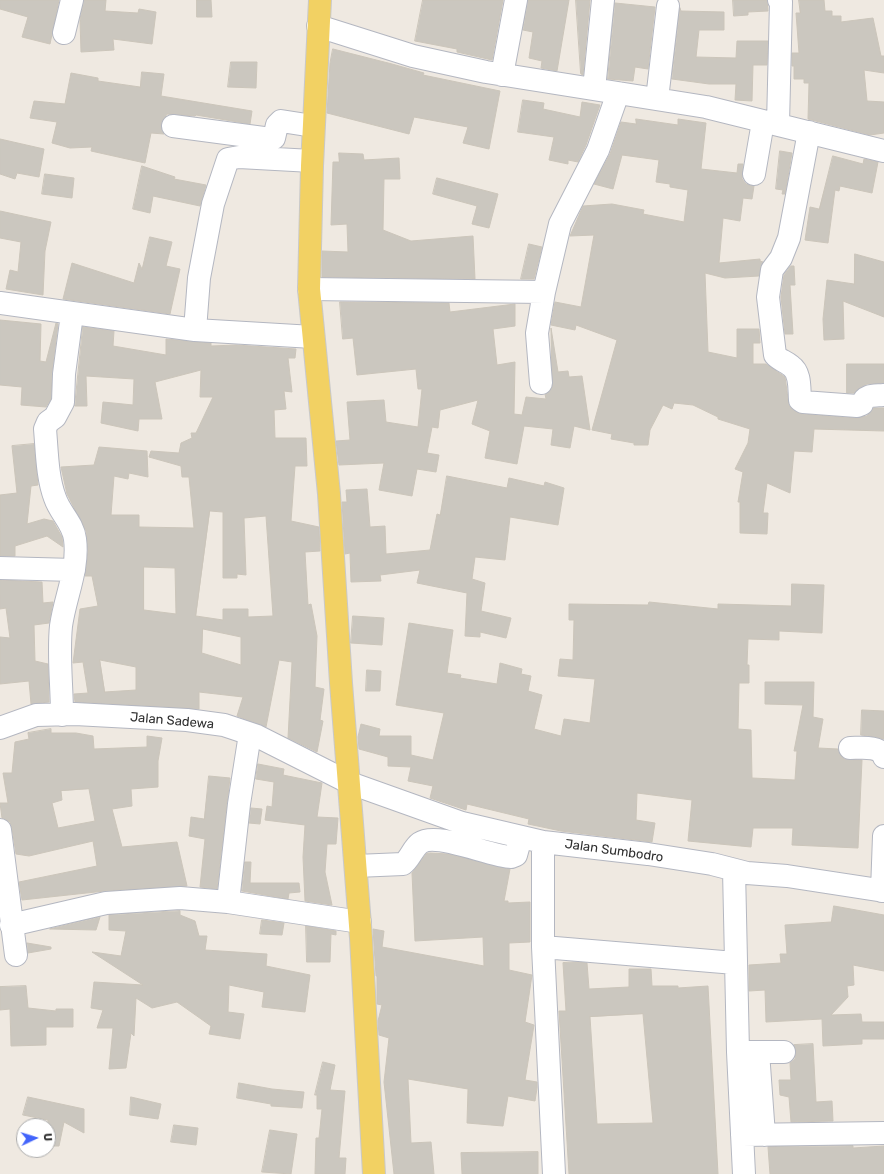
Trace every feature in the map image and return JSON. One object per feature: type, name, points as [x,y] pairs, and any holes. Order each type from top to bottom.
[{"type":"main road","points":[[320,0],[313,126],[309,289],[329,494],[343,779],[356,866],[374,1174]]},
{"type":"street","points":[[64,34],[72,0]]},
{"type":"street","points":[[502,75],[516,0]]},
{"type":"street","points":[[594,89],[603,0]]},
{"type":"street","points":[[754,174],[770,123],[781,2],[779,0]]},
{"type":"street","points":[[657,99],[668,6]]},
{"type":"street","points":[[318,26],[413,56],[502,75],[706,107],[884,151]]},
{"type":"street","points":[[541,382],[537,333],[544,292],[560,224],[598,150],[618,92]]},
{"type":"street","points":[[173,126],[270,139],[274,138],[277,125],[282,121],[313,126]]},
{"type":"street","points":[[809,132],[788,238],[781,258],[772,270],[768,297],[775,354],[778,359],[792,366],[798,376],[800,400],[803,402],[857,406],[862,404],[863,399],[868,396],[884,395]]},
{"type":"street","points":[[195,330],[199,278],[213,204],[228,159],[239,157],[312,161]]},
{"type":"street","points":[[309,289],[544,292]]},
{"type":"street","points":[[0,303],[195,330],[314,337]]},
{"type":"street","points":[[62,714],[61,627],[74,570],[75,538],[72,526],[60,510],[50,481],[45,429],[48,422],[55,417],[63,402],[64,374],[72,314]]},
{"type":"street","points":[[0,568],[74,570]]},
{"type":"street","name":"Jalan Sadewa","points":[[0,728],[36,715],[62,714],[187,720],[224,725],[250,734],[343,779]]},
{"type":"street","points":[[228,902],[239,804],[250,734]]},
{"type":"street","points":[[850,748],[878,750],[883,753],[884,757]]},
{"type":"street","name":"Jalan Sumbodro","points":[[343,779],[462,823],[543,842],[601,848],[712,864],[734,870],[883,891]]},
{"type":"street","points":[[0,830],[11,926],[16,955]]},
{"type":"street","points":[[356,866],[402,864],[420,843],[430,840],[474,847],[511,857],[516,855],[521,836]]},
{"type":"street","points":[[883,891],[884,836]]},
{"type":"street","points":[[543,842],[543,947],[554,1174]]},
{"type":"street","points":[[734,870],[735,963],[748,1052],[764,1135]]},
{"type":"street","points":[[11,926],[106,903],[180,898],[228,902],[360,922]]},
{"type":"street","points":[[543,947],[735,963]]},
{"type":"street","points":[[748,1052],[784,1052]]},
{"type":"street","points":[[744,1174],[742,1135],[748,1052]]},
{"type":"street","points":[[742,1135],[884,1133]]},
{"type":"building","points":[[0,0],[59,0],[50,44],[22,37],[28,17],[0,9]]},
{"type":"building","points":[[84,0],[106,0],[105,11],[138,13],[139,9],[156,12],[152,44],[113,39],[114,50],[81,52],[80,20]]},
{"type":"building","points":[[197,0],[211,0],[212,17],[197,17]]},
{"type":"building","points":[[423,0],[503,0],[492,60],[457,52],[457,49],[415,41]]},
{"type":"building","points":[[528,0],[569,0],[557,71],[541,68],[542,61],[529,58],[533,32],[523,30]]},
{"type":"building","points":[[576,0],[590,0],[583,75],[581,74]]},
{"type":"building","points":[[733,0],[767,0],[768,11],[748,12],[748,15],[734,16]]},
{"type":"building","points":[[799,0],[824,0],[825,11],[832,11],[832,16],[841,16],[841,22],[873,18],[881,56],[884,56],[884,73],[864,70],[867,101],[884,102],[884,133],[870,135],[808,119],[809,83],[804,83],[804,79],[794,79],[794,66],[792,66],[792,53],[799,53],[796,13],[800,13]]},
{"type":"building","points":[[615,3],[655,7],[648,69],[635,67],[633,81],[608,79]]},
{"type":"building","points":[[680,8],[681,11],[724,12],[724,30],[699,30],[696,57],[736,58],[737,41],[768,41],[767,65],[753,65],[752,101],[735,100],[736,84],[709,84],[672,79]]},
{"type":"building","points":[[333,49],[424,73],[423,75],[500,91],[489,149],[463,143],[468,127],[414,117],[409,134],[327,113],[330,63]]},
{"type":"building","points":[[231,62],[257,62],[256,88],[228,87]]},
{"type":"building","points":[[142,72],[164,74],[161,96],[252,111],[250,124],[196,115],[167,114],[161,124],[164,134],[151,133],[145,163],[91,151],[92,147],[70,148],[52,143],[57,122],[30,118],[34,101],[65,104],[71,73],[98,78],[98,81],[140,87]]},
{"type":"building","points":[[523,100],[544,103],[543,109],[580,117],[582,102],[600,105],[586,145],[578,162],[568,160],[568,164],[549,160],[554,137],[518,132]]},
{"type":"building","points":[[636,119],[678,125],[678,119],[706,123],[701,169],[737,173],[738,164],[743,164],[742,179],[746,184],[754,186],[752,199],[743,198],[740,221],[723,218],[719,263],[760,259],[760,261],[763,262],[759,276],[725,278],[705,273],[708,352],[737,358],[737,329],[759,329],[760,343],[753,343],[753,364],[766,364],[785,377],[789,406],[796,412],[802,414],[856,418],[867,416],[874,408],[884,408],[884,431],[814,429],[812,452],[794,451],[790,493],[767,483],[763,513],[768,513],[767,534],[740,533],[740,502],[738,502],[743,472],[735,469],[748,443],[750,429],[718,419],[718,417],[693,405],[674,403],[672,409],[663,405],[650,430],[648,445],[634,445],[634,443],[611,439],[612,434],[592,430],[617,340],[576,325],[575,330],[551,325],[555,302],[581,307],[594,235],[570,236],[583,206],[612,204],[644,210],[643,214],[684,222],[688,190],[670,187],[670,184],[656,182],[659,160],[622,155],[613,189],[594,184],[610,154],[621,122],[636,124]]},
{"type":"building","points":[[0,139],[44,149],[39,177],[17,173],[15,179],[0,174]]},
{"type":"building","points":[[780,151],[792,153],[785,194],[782,194],[783,190],[776,189]]},
{"type":"building","points":[[339,153],[363,154],[364,160],[399,158],[400,179],[384,179],[383,230],[411,241],[473,236],[475,279],[322,277],[322,251],[348,252],[347,224],[331,225],[333,162],[339,162]]},
{"type":"building","points":[[833,156],[863,164],[864,159],[878,162],[872,193],[840,186],[839,191],[835,190],[828,243],[805,240],[810,207],[819,209]]},
{"type":"building","points":[[142,166],[175,177],[174,179],[206,185],[200,206],[153,196],[150,213],[133,209]]},
{"type":"building","points":[[45,174],[74,178],[72,198],[42,194]]},
{"type":"building","points":[[437,178],[498,194],[489,228],[472,224],[477,206],[433,194]]},
{"type":"building","points":[[0,211],[51,222],[45,251],[43,295],[6,289],[10,270],[18,272],[21,242],[0,238]]},
{"type":"building","points":[[150,237],[172,242],[166,266],[180,269],[170,314],[63,299],[72,263],[134,283],[139,263],[142,269]]},
{"type":"building","points":[[529,244],[542,247],[534,279],[521,279]]},
{"type":"building","points":[[855,254],[884,262],[884,317],[843,301],[844,339],[824,340],[823,319],[827,280],[854,284]]},
{"type":"building","points":[[791,266],[794,266],[795,285],[790,285],[793,334],[785,334],[781,297],[784,275]]},
{"type":"building","points":[[340,302],[449,303],[450,312],[515,304],[515,326],[493,329],[497,365],[515,362],[514,414],[522,415],[526,397],[546,399],[545,394],[552,388],[551,328],[558,372],[568,371],[569,377],[582,376],[590,430],[574,426],[570,448],[551,445],[553,429],[524,426],[517,464],[485,458],[490,431],[472,424],[478,400],[440,410],[438,428],[432,427],[427,453],[439,455],[436,472],[417,469],[412,496],[379,490],[384,463],[339,465],[336,441],[350,440],[347,402],[384,400],[386,422],[418,427],[422,389],[418,389],[416,369],[357,375],[353,338],[343,339]]},
{"type":"building","points":[[0,320],[41,324],[40,361],[46,362],[56,323],[58,324],[52,372],[51,399],[46,407],[21,405],[22,387],[0,385]]},
{"type":"building","points":[[83,327],[114,331],[113,346],[166,355],[166,339],[211,343],[211,346],[236,345],[296,349],[295,358],[288,358],[292,392],[284,391],[286,409],[274,410],[275,438],[306,438],[307,466],[295,466],[291,521],[319,527],[320,551],[305,552],[308,605],[311,604],[317,636],[315,687],[324,689],[320,720],[323,721],[317,752],[288,738],[292,662],[279,660],[266,727],[237,716],[243,697],[199,692],[199,709],[75,702],[74,694],[88,693],[83,662],[73,663],[80,609],[98,606],[92,576],[85,576],[88,551],[86,531],[67,494],[61,467],[94,465],[99,447],[147,451],[148,477],[129,473],[128,479],[114,476],[111,515],[139,515],[139,527],[194,528],[189,477],[182,477],[181,466],[149,457],[151,451],[179,453],[181,443],[192,438],[191,433],[196,433],[213,397],[200,397],[201,370],[155,382],[162,419],[139,419],[138,431],[101,423],[103,402],[133,405],[134,379],[86,376],[87,406],[75,406]],"holes":[[[210,511],[223,512],[223,578],[237,578],[237,574],[246,575],[244,518],[266,516],[273,616],[248,617],[248,609],[223,609],[223,620],[196,616]],[[144,567],[175,568],[176,614],[144,610]],[[203,629],[241,637],[241,665],[202,653]],[[100,660],[136,667],[136,690],[105,692]]]},
{"type":"building","points":[[847,364],[884,364],[884,383],[867,384],[859,388],[854,393],[847,393]]},
{"type":"building","points":[[34,444],[38,485],[31,486],[27,524],[44,519],[53,521],[62,537],[63,547],[47,536],[15,546],[15,556],[0,556],[0,495],[17,493],[12,446]]},
{"type":"building","points":[[447,476],[507,488],[509,478],[544,486],[545,482],[564,488],[558,525],[510,517],[505,560],[475,557],[472,579],[485,583],[481,611],[511,618],[506,638],[480,632],[480,637],[465,636],[467,593],[417,583],[420,570],[380,575],[381,581],[351,582],[350,553],[345,554],[342,502],[347,502],[346,490],[367,489],[370,527],[385,526],[386,554],[430,550],[437,514],[440,515]]},
{"type":"building","points":[[0,580],[42,582],[43,603],[53,602],[49,623],[34,625],[35,661],[48,664],[49,702],[31,704],[29,681],[0,684],[0,637],[10,638],[6,608],[0,609]]},
{"type":"building","points":[[792,584],[824,585],[822,633],[779,631],[779,640],[748,639],[747,665],[749,665],[749,683],[739,683],[738,729],[751,730],[752,778],[795,780],[797,751],[794,751],[803,705],[765,704],[765,682],[814,682],[813,717],[823,719],[818,748],[838,749],[840,755],[844,759],[862,760],[858,848],[792,845],[793,828],[753,828],[751,847],[688,841],[692,800],[637,793],[636,820],[655,823],[652,842],[561,831],[528,824],[529,819],[467,804],[466,810],[430,798],[433,786],[408,781],[411,767],[388,766],[388,757],[359,749],[358,737],[361,724],[380,729],[379,736],[411,736],[411,755],[433,760],[444,713],[396,705],[409,623],[453,630],[447,673],[461,675],[460,678],[497,684],[500,663],[522,669],[521,674],[531,676],[528,691],[542,695],[534,729],[561,736],[564,719],[590,723],[595,679],[558,676],[560,659],[573,660],[574,620],[569,620],[569,604],[648,605],[649,602],[718,609],[718,604],[791,606]]},
{"type":"building","points":[[353,616],[384,618],[382,645],[351,643]]},
{"type":"building","points":[[367,670],[381,671],[380,691],[366,691]]},
{"type":"building","points":[[862,710],[884,711],[884,739],[861,735]]},
{"type":"building","points":[[51,729],[51,733],[76,733],[93,736],[94,749],[147,747],[147,736],[162,738],[158,761],[158,787],[131,789],[132,806],[112,809],[122,847],[177,842],[187,886],[105,891],[22,900],[19,882],[97,866],[93,841],[29,856],[16,854],[12,828],[10,822],[2,818],[0,803],[8,803],[3,773],[12,773],[15,742],[29,739],[28,733]],"holes":[[[89,789],[95,821],[58,828],[52,803],[62,800],[61,791]]]},
{"type":"building","points":[[258,764],[284,769],[283,775],[322,783],[317,817],[338,818],[336,844],[327,844],[325,872],[332,905],[305,901],[303,857],[305,825],[265,820],[267,806],[272,807],[274,782],[256,779]]},
{"type":"building","points":[[209,776],[230,778],[217,889],[200,887],[205,839],[189,836],[191,817],[204,819]]},
{"type":"building","points":[[251,808],[262,809],[260,824],[249,823]]},
{"type":"building","points":[[426,854],[448,854],[510,869],[504,901],[508,901],[508,903],[530,902],[530,942],[509,943],[509,970],[532,975],[525,1022],[534,1025],[525,1080],[537,1082],[537,1088],[535,1101],[508,1096],[503,1126],[467,1123],[468,1089],[408,1079],[411,1143],[431,1142],[434,1174],[394,1174],[384,1082],[389,1038],[379,1035],[378,1021],[382,1005],[377,1004],[377,976],[373,929],[384,931],[382,947],[484,966],[483,937],[415,941],[412,873]]},
{"type":"building","points":[[245,862],[251,862],[250,883],[299,883],[300,892],[289,893],[288,899],[242,891]]},
{"type":"building","points":[[834,906],[884,915],[884,971],[853,965],[854,985],[847,986],[848,997],[831,1015],[861,1014],[862,1022],[884,1022],[884,1039],[862,1039],[862,1044],[823,1046],[822,1019],[766,1022],[765,990],[749,991],[749,965],[781,963],[780,954],[787,954],[785,925],[831,922]]},
{"type":"building","points":[[180,911],[180,915],[195,921],[199,936],[207,936],[205,950],[267,954],[266,966],[310,975],[305,1012],[262,1007],[264,992],[229,985],[228,1012],[244,1014],[240,1039],[209,1034],[211,1026],[177,1002],[152,1008],[136,998],[134,1036],[131,1033],[126,1068],[109,1069],[113,1028],[97,1028],[103,1010],[91,1008],[94,982],[143,985],[92,952],[121,956],[126,931],[109,930],[109,915]]},
{"type":"building","points":[[100,917],[96,930],[50,929]]},
{"type":"building","points":[[262,920],[284,923],[282,935],[260,934]]},
{"type":"building","points":[[306,926],[336,931],[336,935],[331,934],[330,962],[307,962]]},
{"type":"building","points":[[27,943],[51,947],[51,949],[28,953]]},
{"type":"building","points":[[563,963],[587,963],[589,989],[629,987],[629,969],[651,969],[652,986],[678,986],[678,988],[708,986],[718,1174],[569,1174],[559,1011],[566,1011]],"holes":[[[643,1014],[653,1123],[597,1124],[590,1017]]]},
{"type":"building","points":[[26,986],[28,1008],[56,1011],[56,1009],[73,1009],[73,1027],[46,1027],[46,1045],[11,1046],[10,1009],[0,1010],[0,987]]},
{"type":"building","points":[[813,1044],[816,1102],[832,1101],[833,1121],[791,1122],[789,1097],[780,1095],[779,1080],[791,1080],[790,1063],[795,1059],[796,1052],[794,1045]]},
{"type":"building","points":[[323,1062],[335,1065],[330,1090],[345,1091],[339,1158],[346,1158],[345,1174],[315,1174],[316,1138],[319,1138],[322,1109],[317,1109],[317,1095],[315,1095]]},
{"type":"building","points":[[239,1083],[272,1089],[304,1092],[302,1108],[271,1106],[271,1104],[237,1098]]},
{"type":"building","points":[[28,1097],[84,1109],[84,1133],[64,1122],[59,1146],[56,1146],[56,1118],[38,1118],[23,1115]]},
{"type":"building","points":[[131,1097],[161,1104],[158,1119],[130,1115]]},
{"type":"building","points":[[174,1125],[198,1128],[196,1145],[171,1142]]},
{"type":"building","points":[[270,1130],[297,1134],[291,1174],[262,1172]]},
{"type":"building","points":[[853,1146],[853,1148],[884,1146],[884,1174],[770,1174],[768,1147]]},
{"type":"building","points":[[538,1152],[538,1174],[462,1174],[461,1153]]}]
